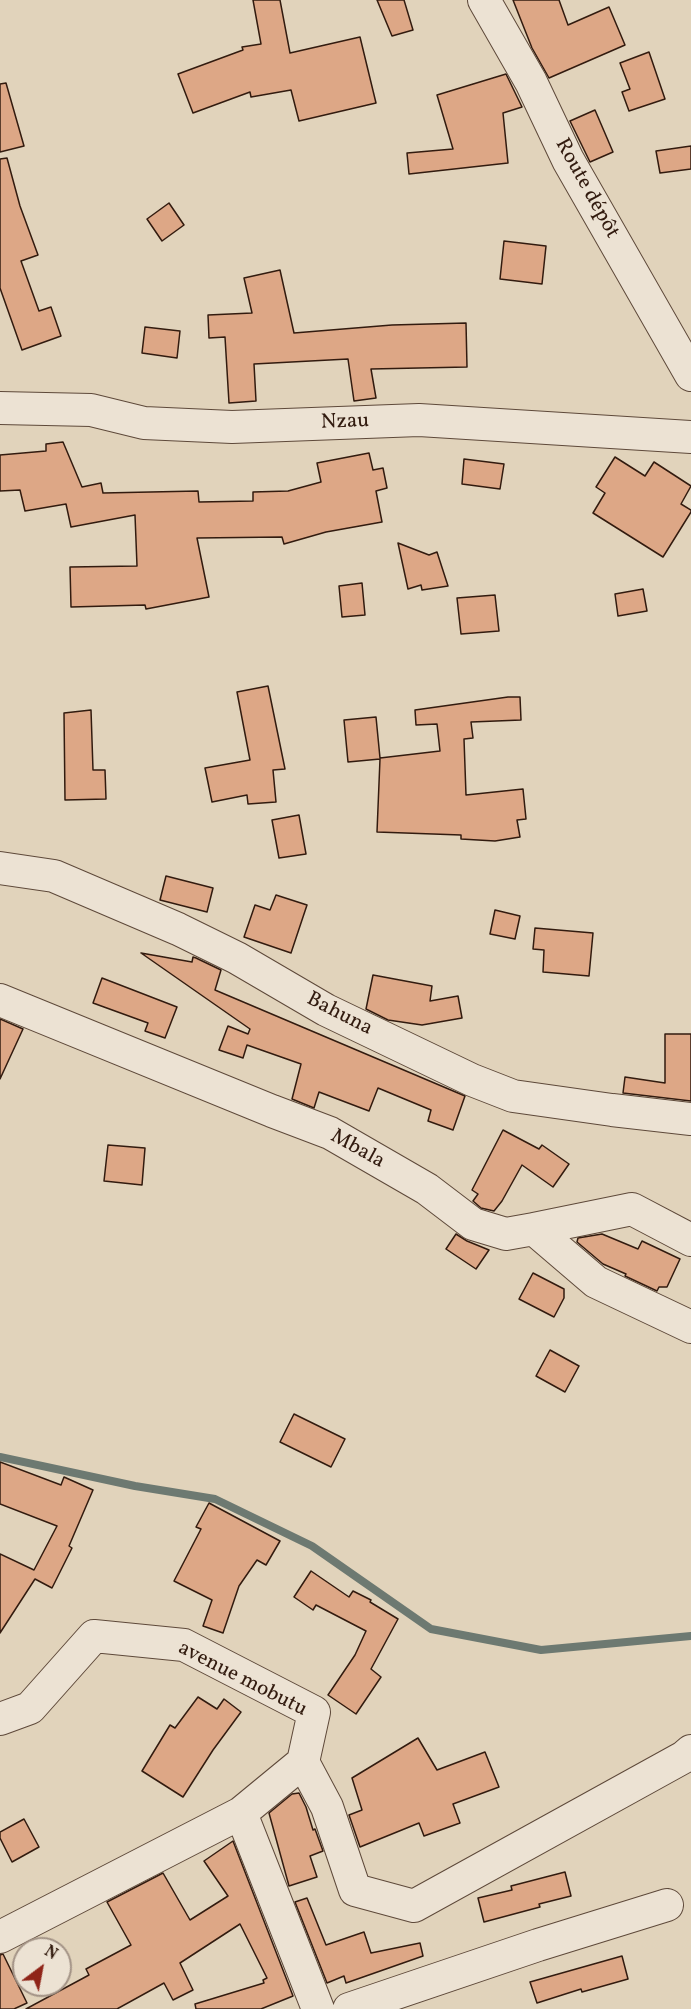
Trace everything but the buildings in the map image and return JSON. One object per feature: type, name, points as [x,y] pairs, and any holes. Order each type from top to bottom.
[{"type":"street","name":"Route dépôt","points":[[484,0],[531,82],[568,160],[691,375]]},
{"type":"street","name":"Nzau","points":[[0,408],[91,410],[144,423],[210,426],[244,427],[419,420],[691,437]]},
{"type":"street","name":"Bahuna","points":[[0,868],[54,876],[177,929],[237,958],[326,1010],[472,1080],[513,1096],[691,1119]]},
{"type":"street","name":"Mbala","points":[[0,1000],[330,1133],[427,1189],[473,1224],[506,1234],[632,1209],[691,1240]]},
{"type":"street","points":[[534,1229],[596,1282],[691,1327]]},
{"type":"street","name":"avenue mobutu","points":[[0,1719],[30,1708],[94,1636],[184,1645],[314,1712],[303,1762]]},
{"type":"street","points":[[0,1937],[242,1813],[303,1762],[327,1807],[355,1890],[414,1906],[684,1757],[691,1751]]},
{"type":"street","points":[[242,1813],[318,2009]]},
{"type":"street","points":[[349,2009],[538,1945],[667,1905]]},
{"type":"waterway","points":[[0,1457],[135,1486],[215,1499],[312,1546],[431,1629],[541,1650],[691,1636]]}]
